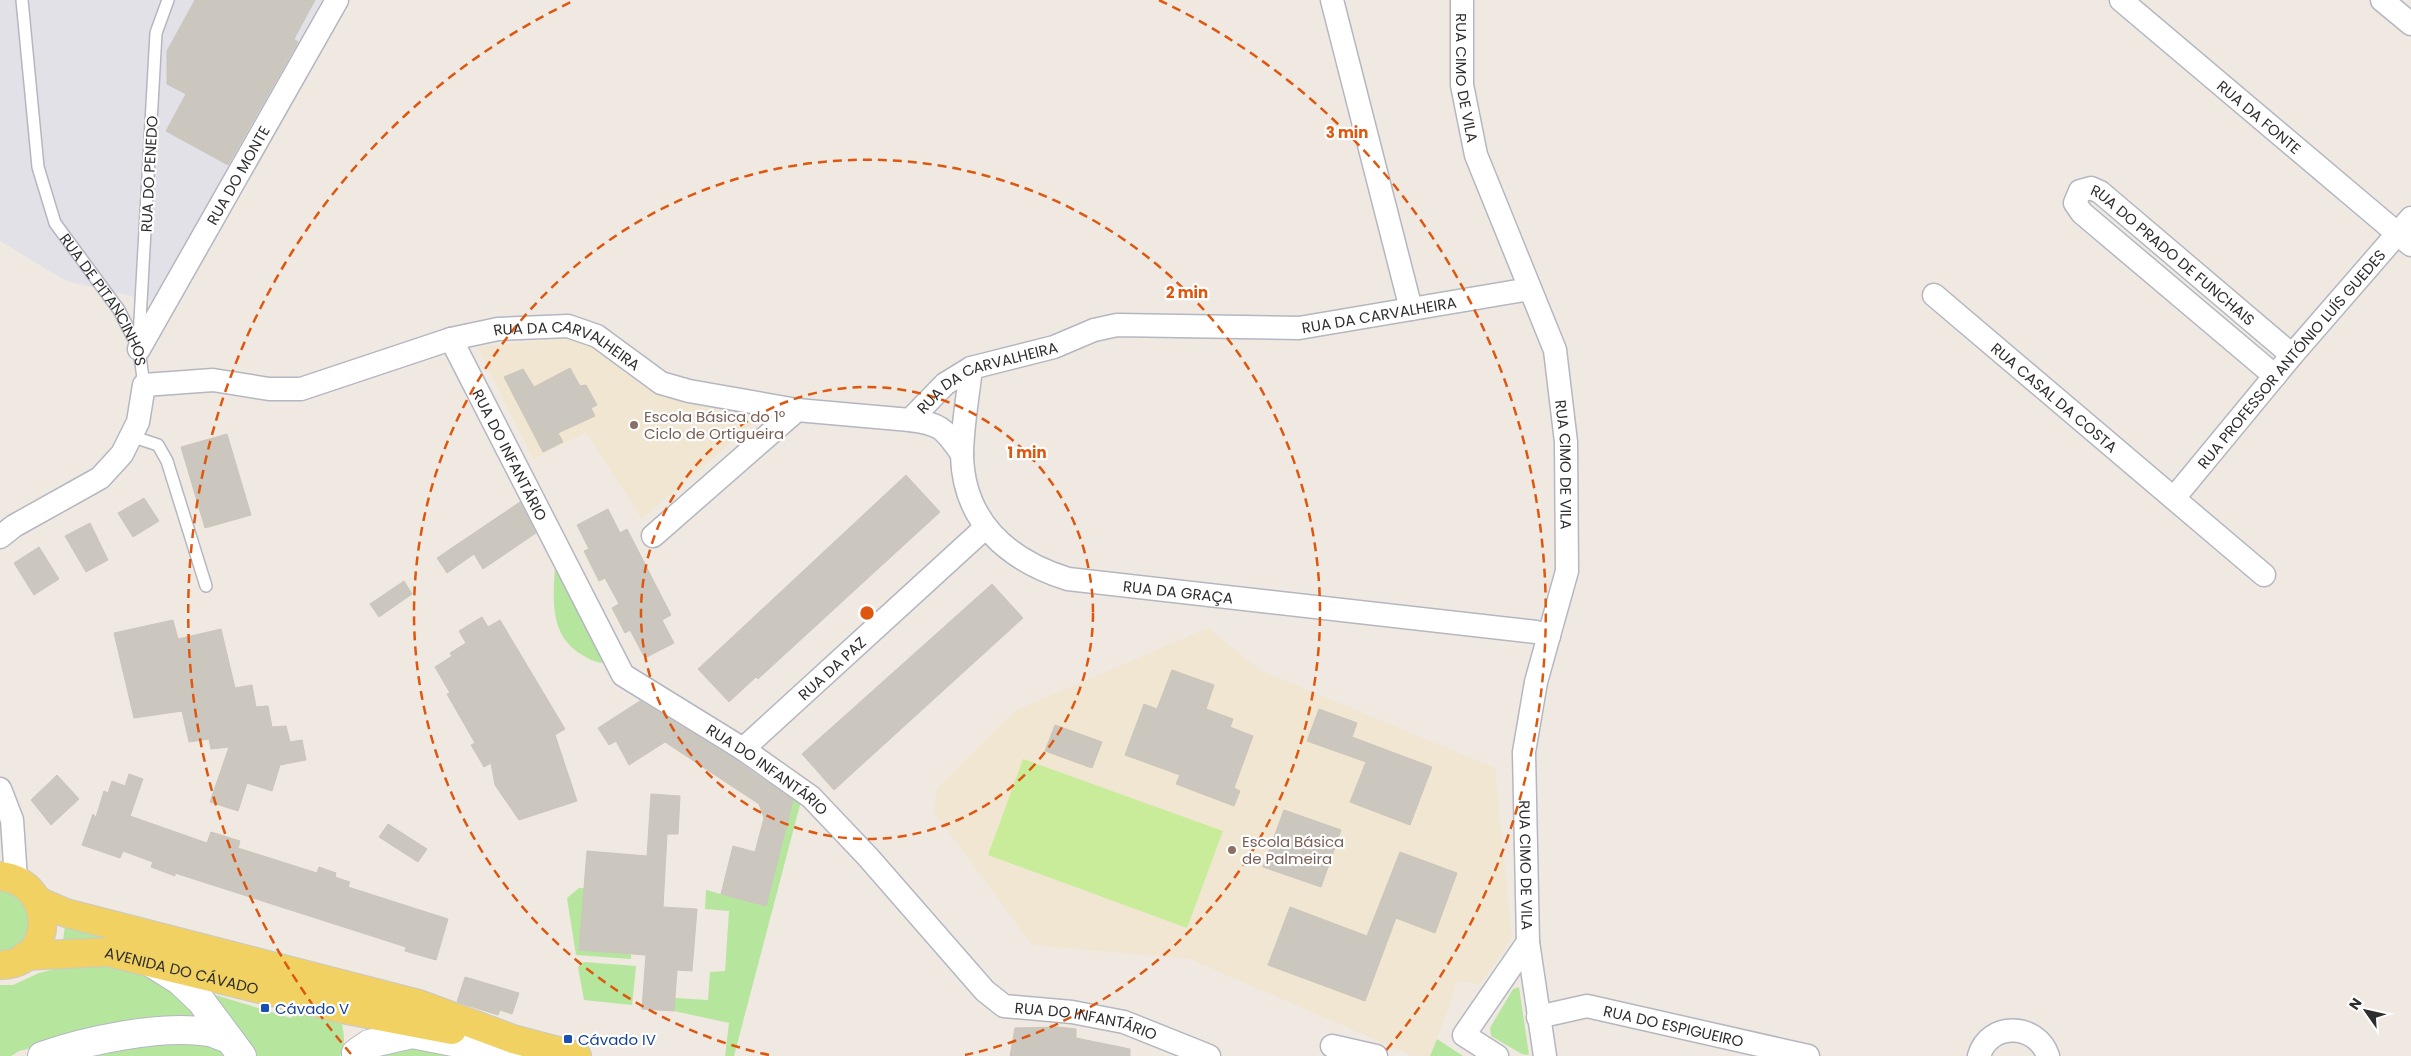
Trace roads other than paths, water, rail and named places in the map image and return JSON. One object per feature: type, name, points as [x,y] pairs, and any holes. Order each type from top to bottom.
[{"type":"main road","name":"AVENIDA DO CÁVADO","points":[[8,878],[28,887],[38,901],[42,912],[43,926],[39,940],[12,961]]},
{"type":"main road","name":"AVENIDA DO CÁVADO","points":[[38,901],[66,912],[419,1004],[513,1039],[565,1053]]},
{"type":"main road","name":"AVENIDA DO CÁVADO","points":[[12,961],[108,952],[145,959],[347,1010],[480,1035],[513,1039]]},
{"type":"street","name":"RUA DO MONTE","points":[[139,349],[337,0]]},
{"type":"street","points":[[1332,0],[1411,309]]},
{"type":"street","name":"RUA CIMO DE VILA","points":[[1462,0],[1462,85],[1476,155],[1555,350],[1566,442],[1567,571],[1536,682],[1524,752],[1528,942],[1545,1056]]},
{"type":"street","name":"RUA DA FONTE","points":[[2121,0],[2407,232]]},
{"type":"street","points":[[2382,0],[2411,24]]},
{"type":"street","name":"RUA DO PRADO DE FUNCHAIS","points":[[2275,376],[2082,213],[2075,203],[2080,191],[2091,188],[2100,192],[2292,355]]},
{"type":"street","name":"RUA PROFESSOR ANTÓNIO LUÍS GUEDES","points":[[2174,498],[2292,355],[2407,232]]},
{"type":"street","name":"RUA DA CARVALHEIRA","points":[[144,385],[213,380],[270,389],[301,389],[451,339],[498,329],[568,326],[597,336],[661,382],[689,391],[797,410],[910,420],[945,384],[971,368],[1054,346],[1094,330],[1117,325],[1298,328],[1530,289]]},
{"type":"street","name":"RUA CASAL DA COSTA","points":[[1934,294],[2264,575]]},
{"type":"street","name":"RUA DO INFANTÁRIO","points":[[451,339],[623,675],[743,750],[811,797],[874,863],[985,991],[1004,1006],[1072,1012],[1124,1022],[1209,1056]]},
{"type":"street","name":"RUA DA GRAÇA","points":[[971,368],[962,454],[965,480],[971,501],[986,527],[1013,555],[1042,571],[1068,579],[1528,631],[1549,636]]},
{"type":"street","name":"RUA DE PITANCINHOS","points":[[0,537],[14,526],[100,478],[122,454],[138,422],[144,385]]},
{"type":"street","points":[[652,536],[797,410]]},
{"type":"street","points":[[910,420],[933,423],[947,433],[962,454]]},
{"type":"street","name":"RUA DA PAZ","points":[[743,750],[986,527]]},
{"type":"street","points":[[0,789],[12,820],[8,878]]},
{"type":"street","name":"RUA CIMO DE VILA","points":[[1497,1056],[1464,1035],[1528,942]]},
{"type":"street","points":[[145,959],[180,981],[194,994],[236,1048]]},
{"type":"street","points":[[320,977],[335,992],[347,1010],[353,1026],[355,1055]]},
{"type":"street","name":"RUA DO ESPIGUEIRO","points":[[1538,1017],[1587,1006],[1808,1056]]},
{"type":"street","points":[[1979,1056],[1986,1043],[1996,1034],[2011,1030],[2032,1035],[2041,1042],[2048,1056]]},
{"type":"street","points":[[42,1056],[103,1040],[156,1032],[208,1032],[236,1048]]},
{"type":"street","points":[[355,1055],[369,1044],[412,1034],[519,1055],[565,1053]]},
{"type":"street","points":[[1332,1046],[1376,1056]]},
{"type":"lane","name":"RUA DE PITANCINHOS","points":[[22,0],[38,167],[54,223],[119,310],[139,349],[144,385]]},
{"type":"lane","name":"RUA DO PENEDO","points":[[139,349],[156,33],[168,0]]},
{"type":"lane","points":[[131,436],[158,445],[167,461],[206,586]]},
{"type":"place","name":"Escola Básica do 1º Ciclo de Ortigueira","points":[[634,425]]},
{"type":"place","name":"Escola Básica de Palmeira","points":[[1232,850]]},
{"type":"place","name":"Cávado V","points":[[265,1008]]},
{"type":"place","name":"Cávado IV","points":[[568,1039]]}]
